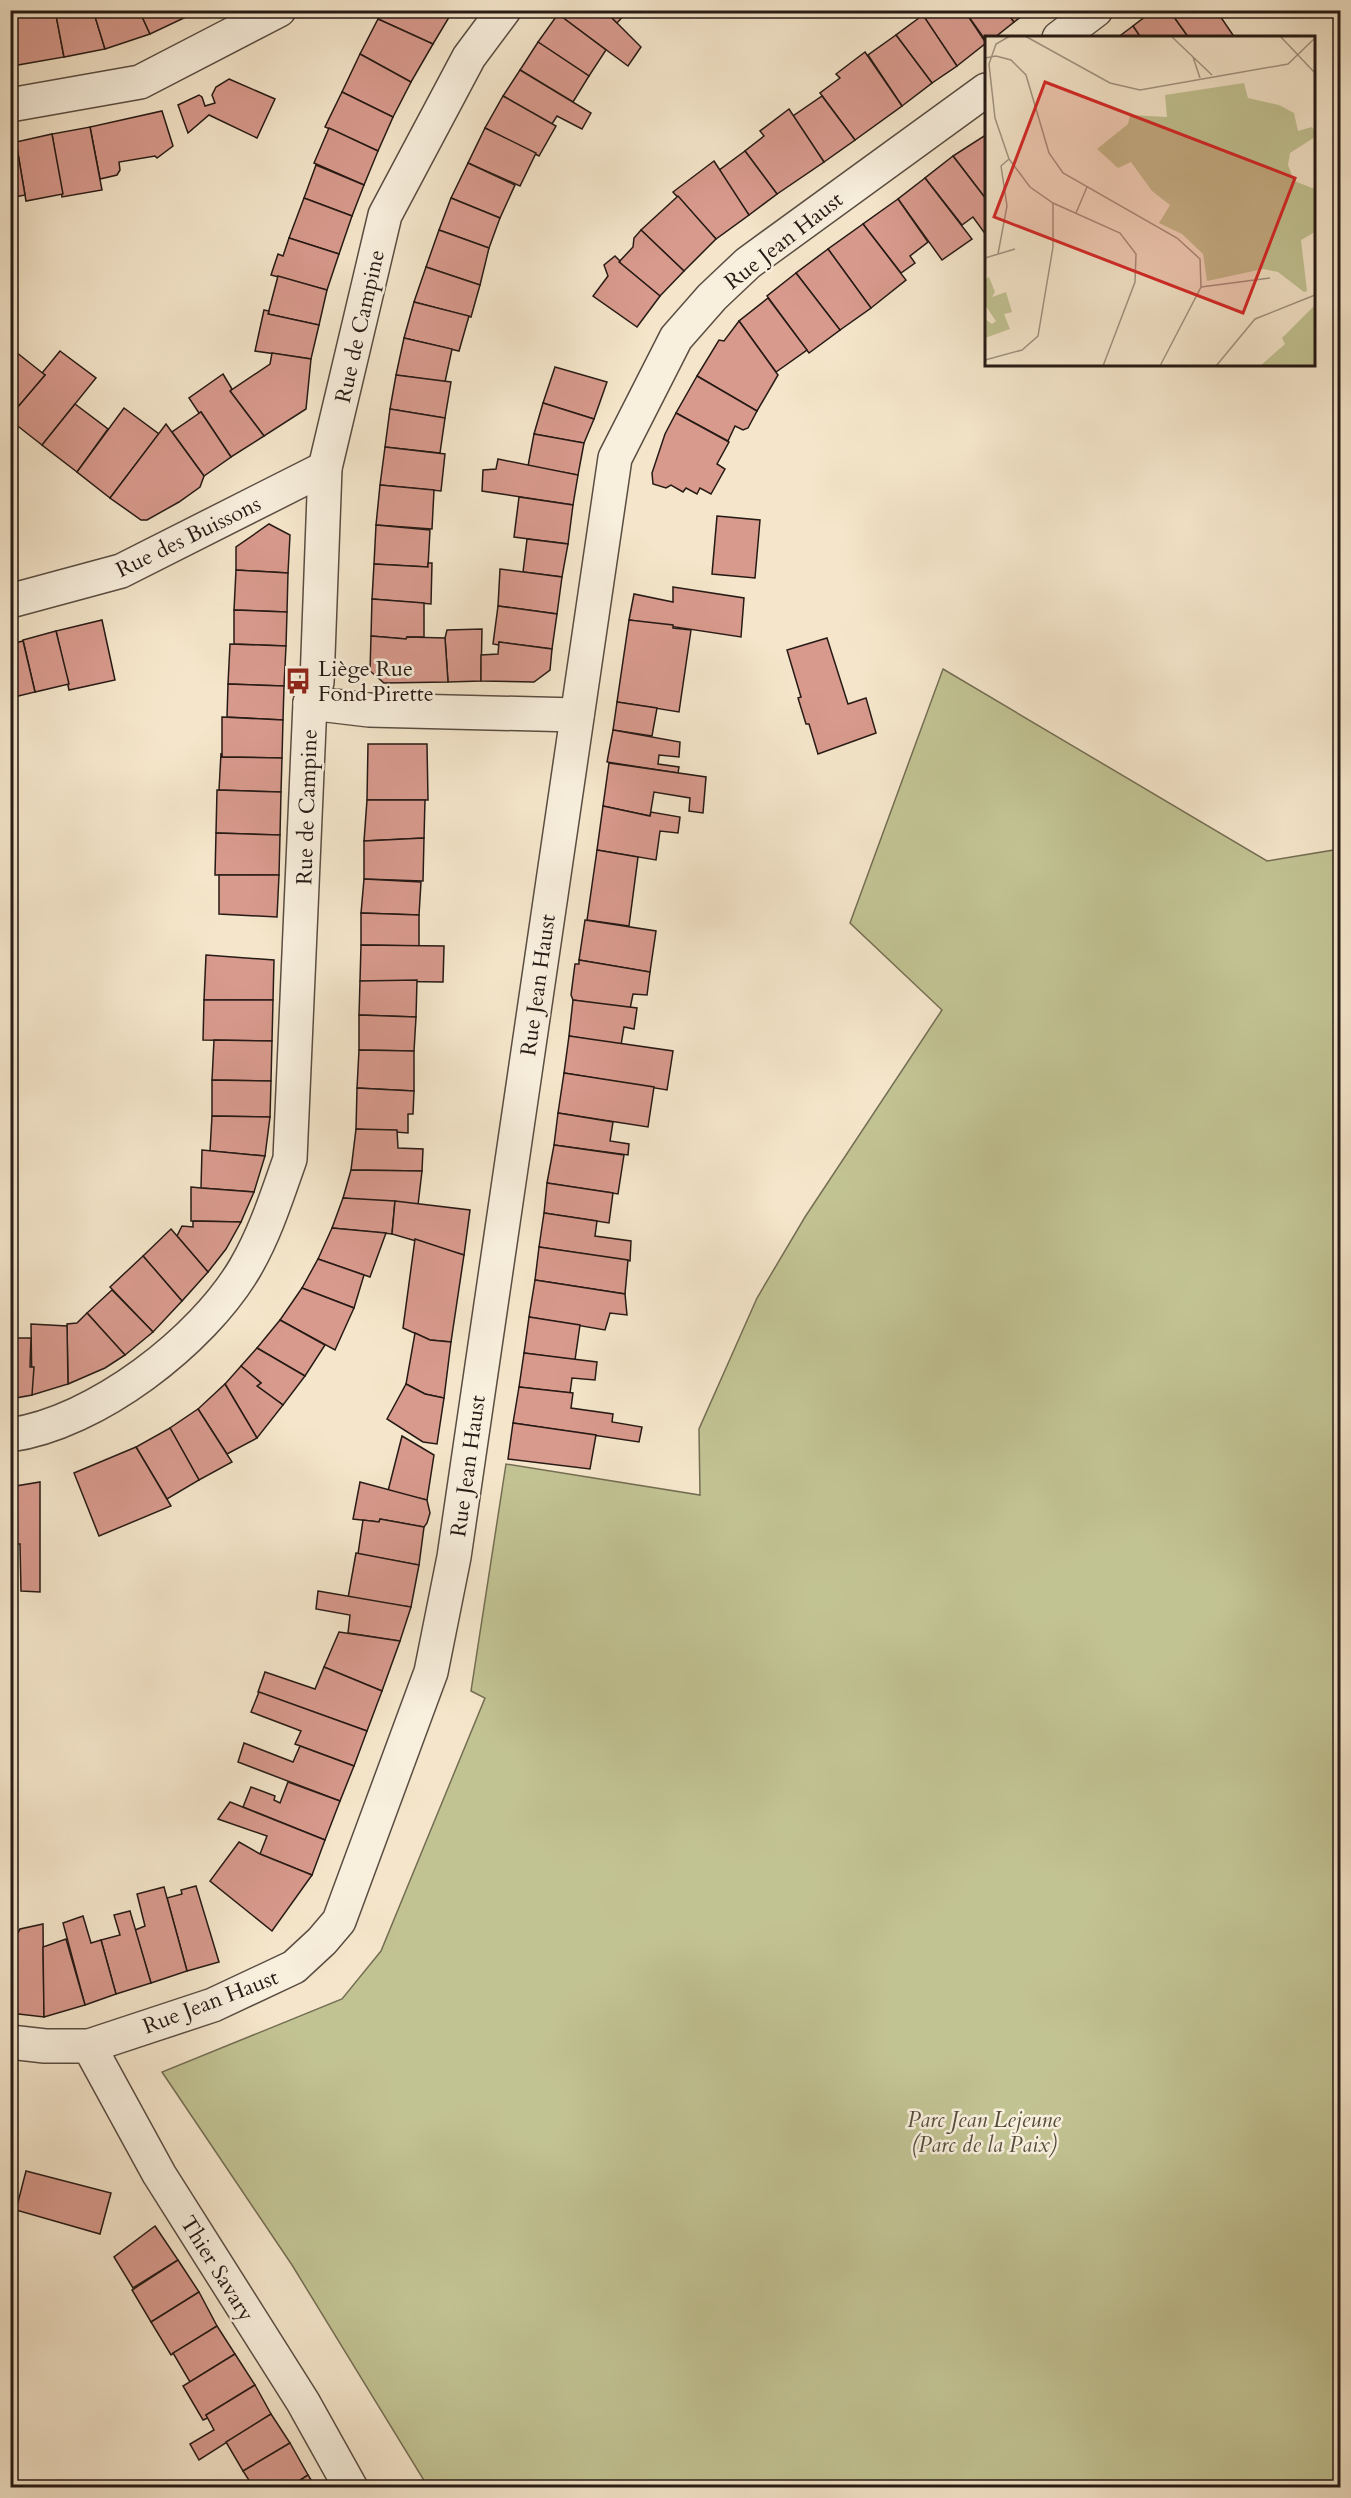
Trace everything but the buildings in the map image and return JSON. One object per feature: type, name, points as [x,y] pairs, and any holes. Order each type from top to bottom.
[{"type":"street","points":[[10,105],[140,82],[279,10]]},
{"type":"street","name":"Rue de Campine","points":[[10,1435],[60,1420],[106,1401],[160,1364],[221,1302],[245,1269],[267,1224],[290,1158],[310,703],[317,682],[325,468],[385,215],[469,57],[504,10]]},
{"type":"street","points":[[1062,36],[1096,10]]},
{"type":"street","name":"Rue Jean Haust","points":[[10,2042],[45,2046],[88,2046],[213,2005],[267,1982],[294,1967],[322,1941],[339,1921],[431,1672],[454,1557],[615,458],[676,338],[712,297],[748,263],[985,91]]},
{"type":"street","name":"Rue des Buissons","points":[[10,601],[121,571],[325,468]]},
{"type":"street","points":[[310,703],[369,710],[577,715]]},
{"type":"street","name":"Thier Savary","points":[[88,2046],[159,2175],[303,2402],[351,2487]]},
{"type":"green space","name":"Parc Jean Lejeune (Parc de la Paix)","points":[[943,669],[1267,861],[1340,849],[1340,2484],[1337,2488],[428,2487],[292,2265],[162,2072],[342,1999],[381,1951],[485,1698],[471,1691],[506,1464],[700,1495],[699,1429],[757,1298],[805,1217],[942,1010],[850,923]]},
{"type":"place","name":"Liège Rue Fond Pirette","points":[[298,681]]}]
